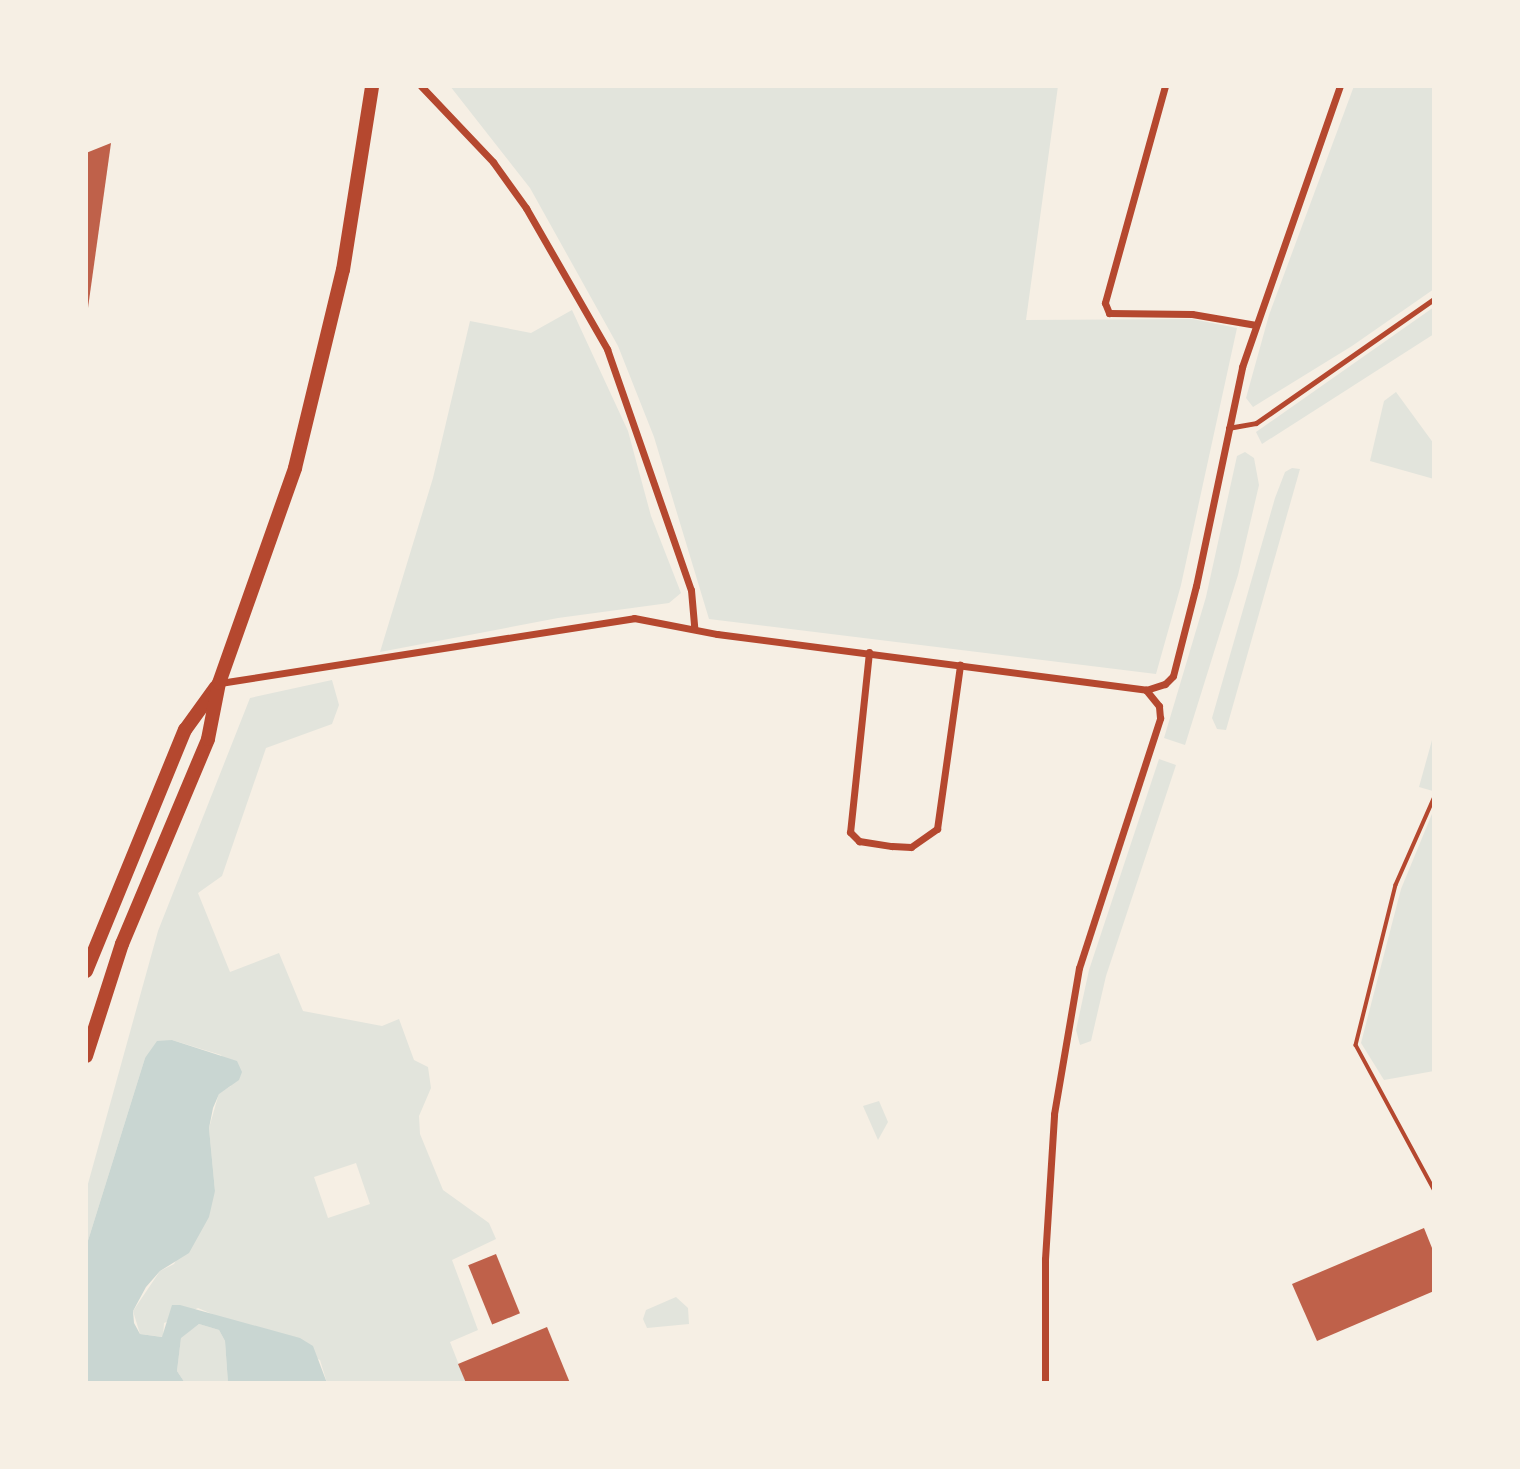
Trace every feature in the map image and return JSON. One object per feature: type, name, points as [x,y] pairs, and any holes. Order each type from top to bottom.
[{"type":"main road","points":[[86,1056],[122,944],[208,739],[219,683],[287,492],[316,395],[353,219],[372,86]]},
{"type":"main road","points":[[86,971],[185,730],[219,683]]},
{"type":"street","points":[[421,86],[493,162],[526,208],[607,349],[691,590],[694,628]]},
{"type":"street","points":[[1165,86],[1105,303],[1109,313],[1192,314],[1256,325]]},
{"type":"street","points":[[219,683],[614,618],[650,618],[694,628],[1146,690],[1173,676],[1228,428],[1256,325],[1340,86]]},
{"type":"street","points":[[869,652],[850,832],[859,841],[892,846],[911,847],[937,829],[960,665]]},
{"type":"street","points":[[1045,1383],[1045,1259],[1054,1114],[1079,968],[1160,718],[1159,706],[1146,690]]},
{"type":"lane","points":[[1228,428],[1256,423],[1434,299]]},
{"type":"path","points":[[1434,799],[1396,885],[1356,1045],[1434,1189]]},
{"type":"shaded area","points":[[450,86],[1058,86],[1026,320],[1192,319],[1237,328],[1181,585],[1156,674],[709,619],[654,437],[618,346],[530,188]]},
{"type":"shaded area","points":[[1354,86],[1434,86],[1434,289],[1352,346],[1253,407],[1246,398],[1269,315]]},
{"type":"shaded area","points":[[1434,307],[1434,334],[1262,444],[1256,432]]},
{"type":"shaded area","points":[[572,310],[628,431],[651,516],[681,593],[669,603],[558,618],[380,652],[433,478],[470,321],[531,333]]},
{"type":"shaded area","points":[[1396,392],[1434,444],[1434,479],[1370,461],[1384,401]]},
{"type":"shaded area","points":[[1245,452],[1254,458],[1259,485],[1238,575],[1185,745],[1164,738],[1206,597],[1237,456]]},
{"type":"shaded area","points":[[1292,468],[1300,469],[1226,730],[1217,729],[1212,718],[1275,498],[1285,472]]},
{"type":"shaded area","points":[[332,680],[339,705],[332,724],[266,748],[222,876],[198,893],[230,972],[279,953],[303,1011],[382,1026],[399,1019],[414,1060],[428,1067],[431,1088],[419,1116],[420,1134],[443,1190],[489,1223],[496,1239],[452,1260],[478,1330],[450,1342],[466,1383],[327,1383],[320,1360],[198,1308],[164,1323],[163,1337],[140,1334],[133,1311],[160,1271],[174,1264],[215,1191],[209,1128],[219,1093],[231,1086],[221,1055],[172,1040],[145,1058],[86,1247],[86,1191],[158,931],[250,698]],"holes":[[[356,1163],[370,1204],[328,1218],[314,1177]]]},
{"type":"shaded area","points":[[1434,733],[1434,788],[1433,791],[1419,787]]},
{"type":"shaded area","points":[[1159,759],[1176,765],[1106,976],[1091,1041],[1080,1045],[1076,1030],[1089,970]]},
{"type":"shaded area","points":[[1434,809],[1434,1071],[1384,1080],[1361,1043],[1401,889]]},
{"type":"shaded area","points":[[172,1040],[237,1061],[242,1072],[239,1080],[219,1094],[213,1108],[209,1128],[215,1191],[209,1217],[189,1253],[160,1271],[146,1287],[133,1311],[134,1323],[140,1334],[162,1337],[172,1305],[180,1305],[300,1338],[313,1346],[327,1383],[228,1383],[225,1341],[219,1330],[199,1324],[181,1338],[177,1371],[185,1383],[86,1383],[86,1247],[145,1058],[157,1041]]},
{"type":"shaded area","points":[[879,1101],[888,1122],[878,1140],[863,1106]]},
{"type":"shaded area","points":[[676,1297],[688,1308],[689,1324],[647,1328],[643,1319],[646,1310]]},
{"type":"shaded area","points":[[199,1324],[219,1330],[225,1341],[228,1383],[185,1383],[177,1371],[181,1337]]},
{"type":"building","points":[[111,143],[87,315],[86,315],[86,153]]},
{"type":"building","points":[[1424,1228],[1434,1253],[1434,1291],[1317,1341],[1292,1284]]},
{"type":"building","points":[[496,1254],[520,1313],[492,1325],[468,1265]]},
{"type":"building","points":[[547,1327],[570,1383],[466,1383],[458,1364]]}]
